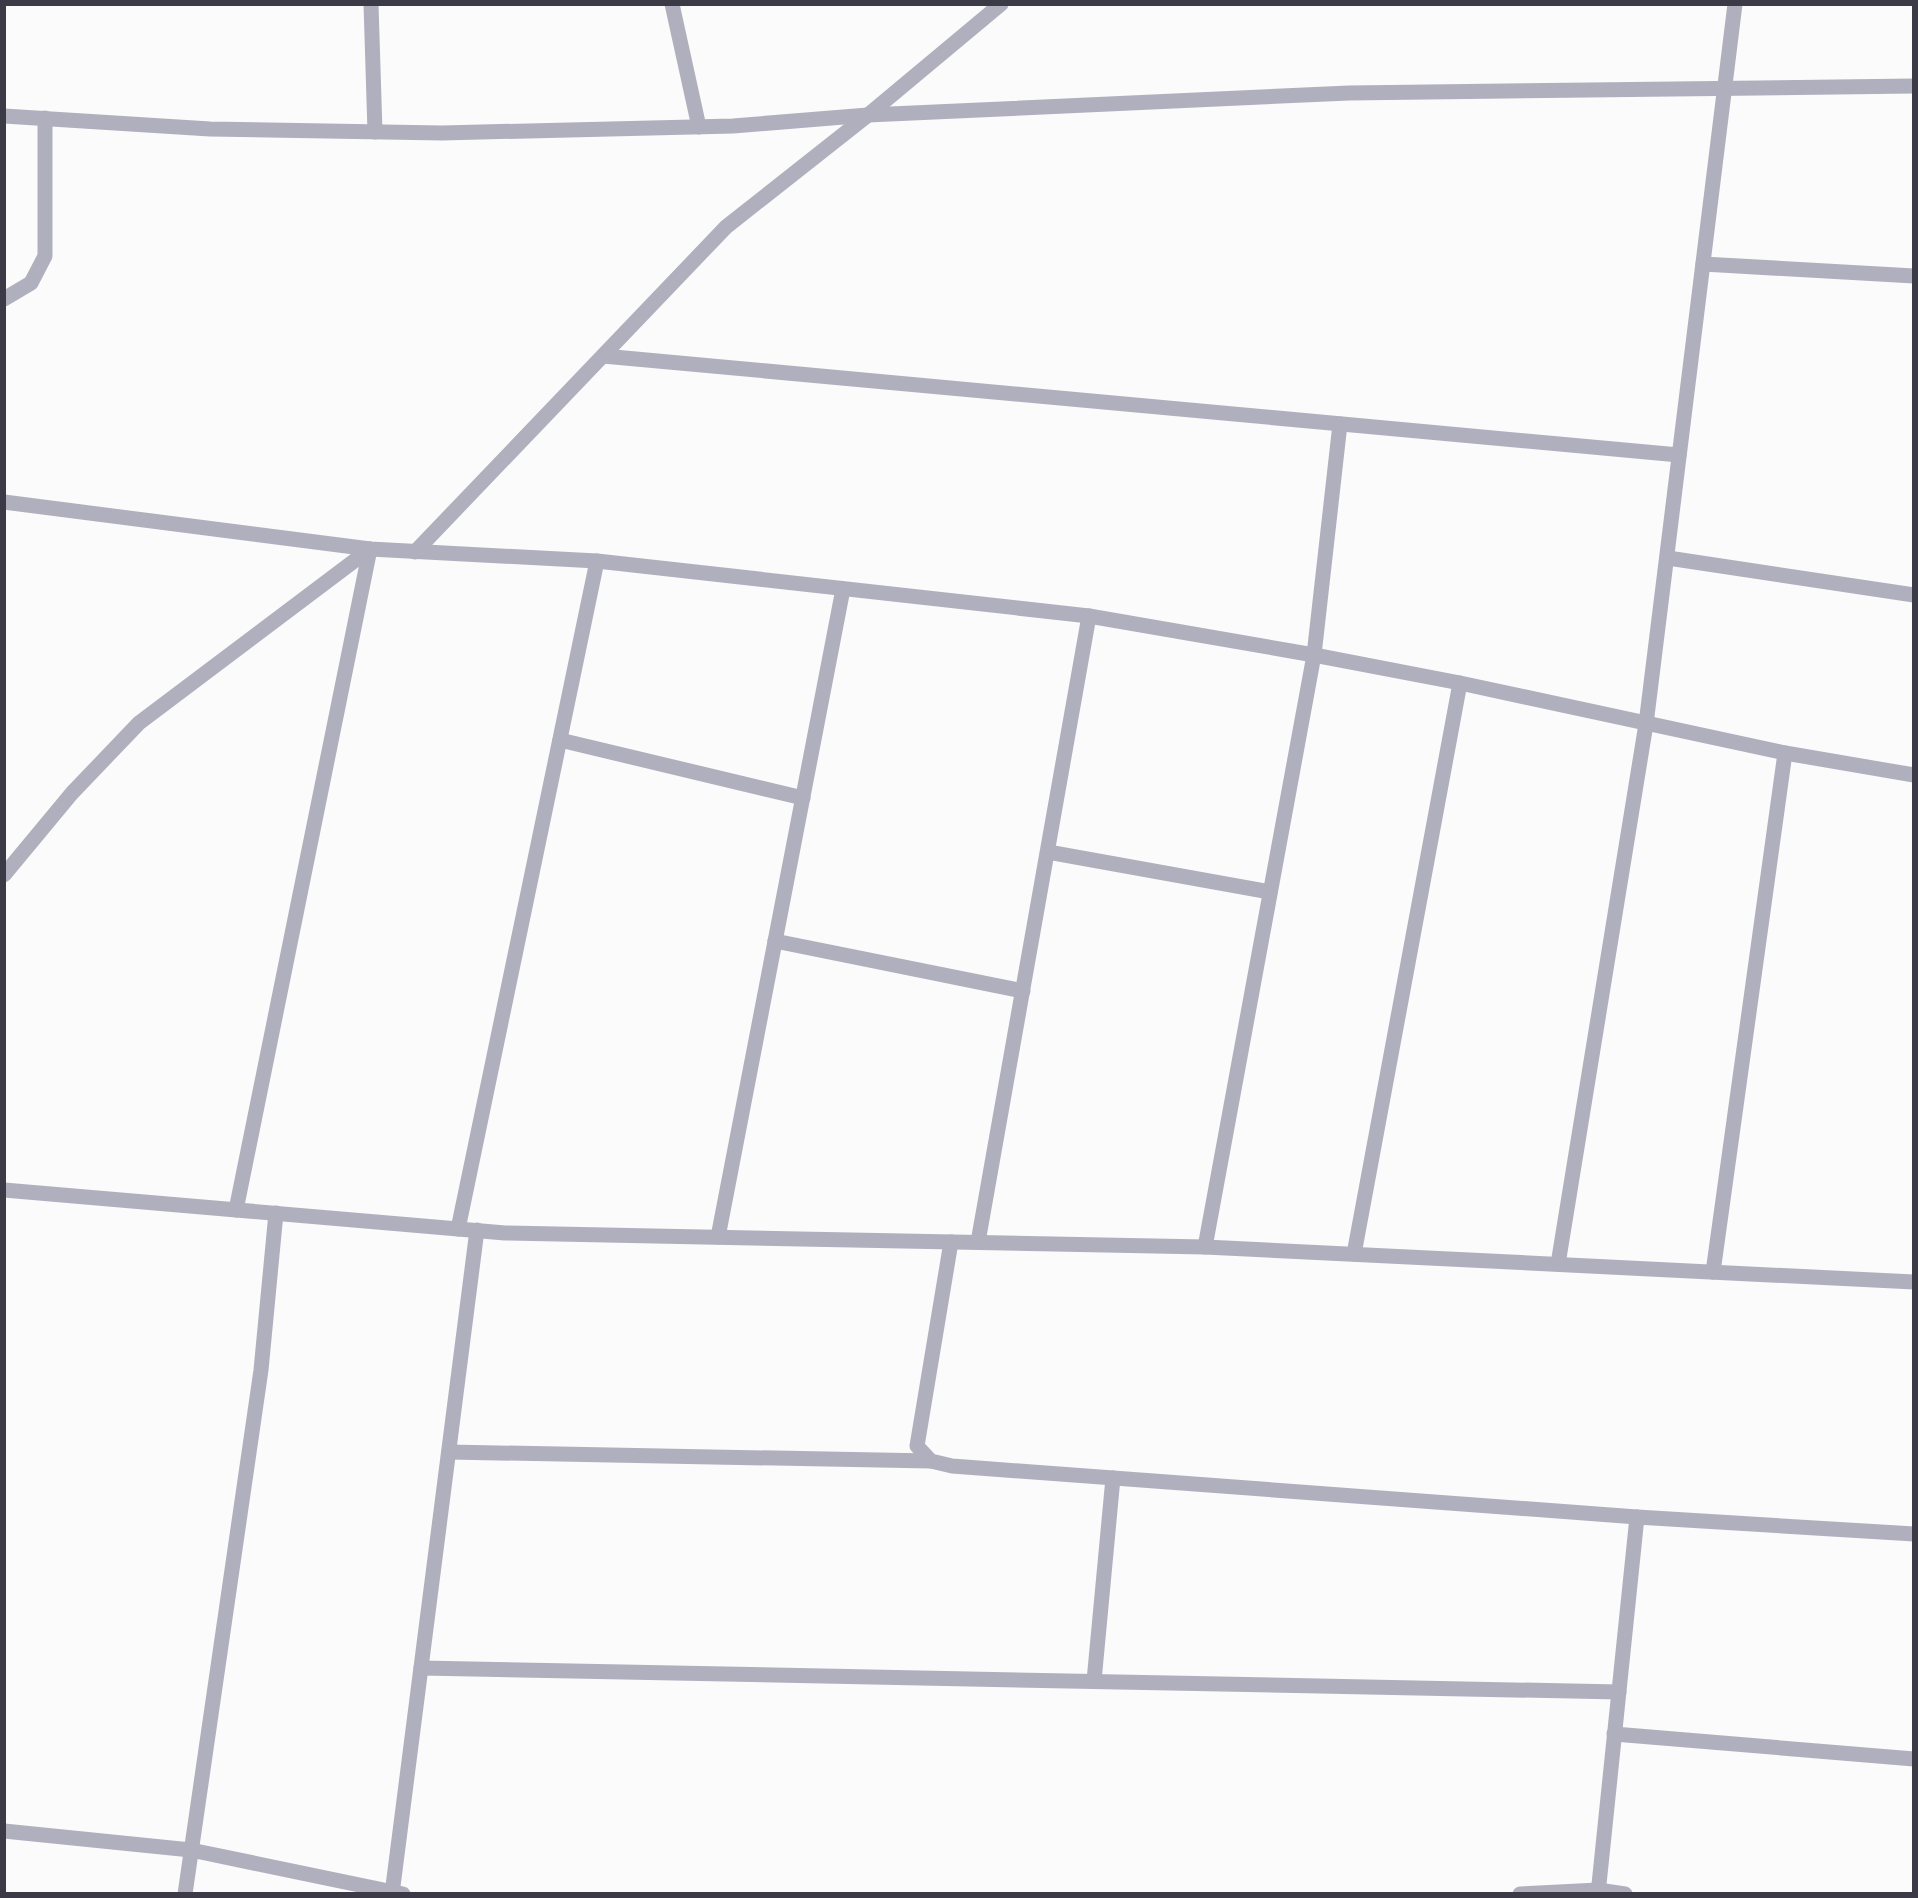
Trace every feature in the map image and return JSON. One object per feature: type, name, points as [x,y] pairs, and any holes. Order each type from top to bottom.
[{"type":"street","points":[[371,4],[375,132]]},
{"type":"street","points":[[672,4],[699,127]]},
{"type":"street","points":[[415,552],[726,227],[868,116],[1000,4]]},
{"type":"street","points":[[1558,1264],[1647,724],[1735,4]]},
{"type":"street","points":[[4,116],[210,129],[442,133],[733,126],[868,116],[1349,93],[1914,86]]},
{"type":"street","points":[[4,299],[31,283],[45,256],[45,118]]},
{"type":"street","points":[[1703,264],[1914,276]]},
{"type":"street","points":[[603,356],[1679,455]]},
{"type":"street","points":[[1205,1247],[1314,655],[1340,424]]},
{"type":"street","points":[[4,502],[370,549],[597,561],[1089,616],[1314,655],[1460,683],[1785,753],[1914,774]]},
{"type":"street","points":[[4,875],[72,793],[139,723],[370,549]]},
{"type":"street","points":[[236,1210],[370,549]]},
{"type":"street","points":[[1668,558],[1914,595]]},
{"type":"street","points":[[458,1229],[597,561]]},
{"type":"street","points":[[718,1237],[843,589]]},
{"type":"street","points":[[978,1242],[1089,616]]},
{"type":"street","points":[[1354,1254],[1460,683]]},
{"type":"street","points":[[560,740],[802,798]]},
{"type":"street","points":[[1713,1272],[1785,753]]},
{"type":"street","points":[[1048,852],[1270,892]]},
{"type":"street","points":[[775,940],[1023,991]]},
{"type":"street","points":[[4,1190],[505,1233],[1205,1247],[1914,1282]]},
{"type":"street","points":[[185,1893],[261,1370],[276,1213]]},
{"type":"street","points":[[4,1831],[191,1850],[396,1893],[421,1668],[477,1230]]},
{"type":"street","points":[[931,1461],[917,1446],[951,1242]]},
{"type":"street","points":[[449,1452],[931,1461],[952,1466],[1113,1478],[1914,1534]]},
{"type":"street","points":[[1094,1681],[1113,1478]]},
{"type":"street","points":[[1598,1892],[1637,1516]]},
{"type":"street","points":[[421,1668],[1619,1692]]},
{"type":"street","points":[[1614,1734],[1914,1759]]},
{"type":"street","points":[[1521,1893],[1625,1893]]}]
